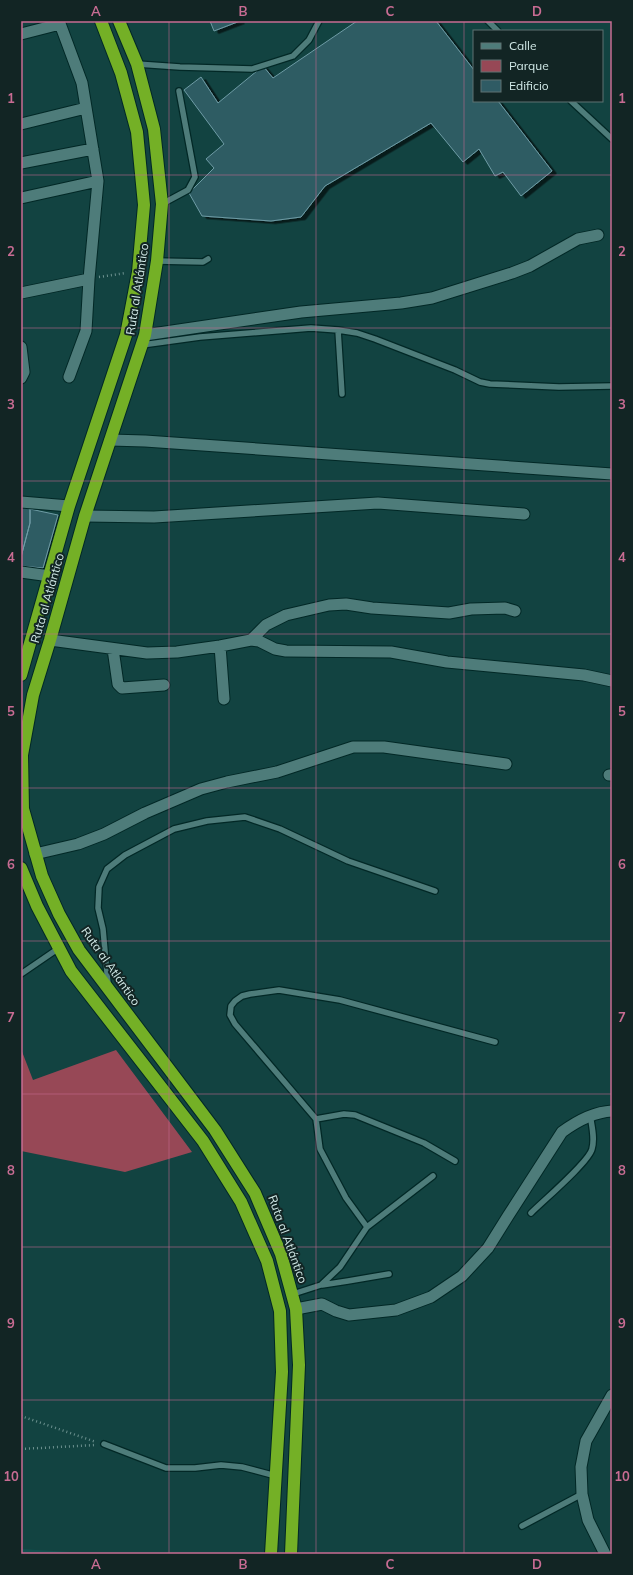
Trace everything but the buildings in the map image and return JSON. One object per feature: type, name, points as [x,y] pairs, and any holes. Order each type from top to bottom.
[{"type":"highway","name":"Ruta al Atlántico","points":[[21,675],[69,506],[126,335],[138,272],[144,205],[137,132],[121,72],[100,21]]},
{"type":"highway","name":"Ruta al Atlántico","points":[[119,21],[137,64],[154,129],[162,204],[157,261],[144,340],[85,516],[33,695],[22,755],[23,809],[42,876],[59,914],[79,950],[215,1130],[256,1193],[281,1254],[293,1294],[296,1310],[299,1365],[291,1554]]},
{"type":"highway","points":[[21,868],[37,906],[70,971],[203,1140],[241,1202],[267,1261],[280,1311],[282,1372],[271,1554]]},
{"type":"street","points":[[21,34],[60,23],[82,84],[98,181],[86,331],[69,377]]},
{"type":"street","points":[[21,124],[86,108]]},
{"type":"street","points":[[21,163],[93,149]]},
{"type":"street","points":[[21,198],[98,181]]},
{"type":"street","points":[[144,340],[208,327],[301,312],[400,303],[432,298],[512,273],[530,266],[578,239],[598,235]]},
{"type":"street","points":[[21,293],[89,279]]},
{"type":"street","points":[[21,347],[24,372],[21,378]]},
{"type":"street","points":[[110,440],[145,441],[612,474]]},
{"type":"street","points":[[21,502],[69,506]]},
{"type":"street","points":[[85,516],[154,517],[378,503],[524,514]]},
{"type":"street","points":[[21,572],[50,576]]},
{"type":"street","points":[[251,640],[266,625],[286,615],[329,605],[346,604],[372,608],[448,613],[505,608],[515,611]]},
{"type":"street","points":[[50,640],[147,653],[177,652],[251,640],[259,641],[275,649],[286,651],[391,652],[447,662],[584,675],[612,681]]},
{"type":"street","points":[[220,646],[224,699]]},
{"type":"street","points":[[113,649],[118,684],[122,688],[164,685]]},
{"type":"street","points":[[35,854],[78,844],[104,834],[140,815],[201,789],[277,772],[353,747],[384,747],[506,764]]},
{"type":"street","points":[[296,1310],[322,1304],[336,1311],[349,1315],[396,1310],[431,1297],[462,1276],[488,1248],[562,1132],[575,1122],[590,1115],[612,1112]]},
{"type":"street","points":[[605,1554],[588,1520],[582,1494],[581,1467],[586,1441],[612,1395]]},
{"type":"lane","points":[[137,64],[252,69],[293,56],[309,40],[319,21]]},
{"type":"lane","points":[[488,21],[497,30]]},
{"type":"lane","points":[[162,204],[188,190],[195,177],[179,91]]},
{"type":"lane","points":[[572,102],[612,139]]},
{"type":"lane","points":[[157,261],[203,262],[208,259]]},
{"type":"lane","points":[[144,340],[311,328],[338,330],[357,333],[375,339],[455,370],[480,382],[490,384],[559,387],[612,386]]},
{"type":"lane","points":[[338,330],[342,394]]},
{"type":"lane","points":[[109,991],[103,929],[98,908],[102,881],[107,869],[125,855],[174,829],[207,821],[244,817],[280,829],[348,861],[435,891]]},
{"type":"lane","points":[[21,974],[59,948]]},
{"type":"lane","points":[[367,1227],[346,1198],[320,1149],[316,1119],[235,1024],[230,1015],[231,1006],[242,996],[279,990],[340,1000],[495,1042]]},
{"type":"lane","points":[[316,1119],[344,1114],[355,1115],[424,1143],[455,1161]]},
{"type":"lane","points":[[531,1213],[583,1163],[592,1150],[593,1131],[590,1115]]},
{"type":"lane","points":[[321,1285],[340,1267],[367,1227],[434,1176]]},
{"type":"lane","points":[[293,1294],[321,1285],[348,1282],[389,1274]]},
{"type":"lane","points":[[600,1416],[612,1405]]},
{"type":"lane","points":[[104,1444],[166,1468],[194,1468],[221,1465],[242,1467],[276,1476]]},
{"type":"lane","points":[[522,1526],[582,1494]]},
{"type":"path","points":[[89,279],[138,272]]},
{"type":"path","points":[[21,1416],[104,1444]]},
{"type":"path","points":[[21,1450],[104,1444]]},
{"type":"shaded area","points":[[21,1549],[86,1553],[111,1554],[21,1554]]},
{"type":"green space","points":[[21,1049],[33,1080],[116,1050],[192,1152],[125,1172],[21,1151]]}]
